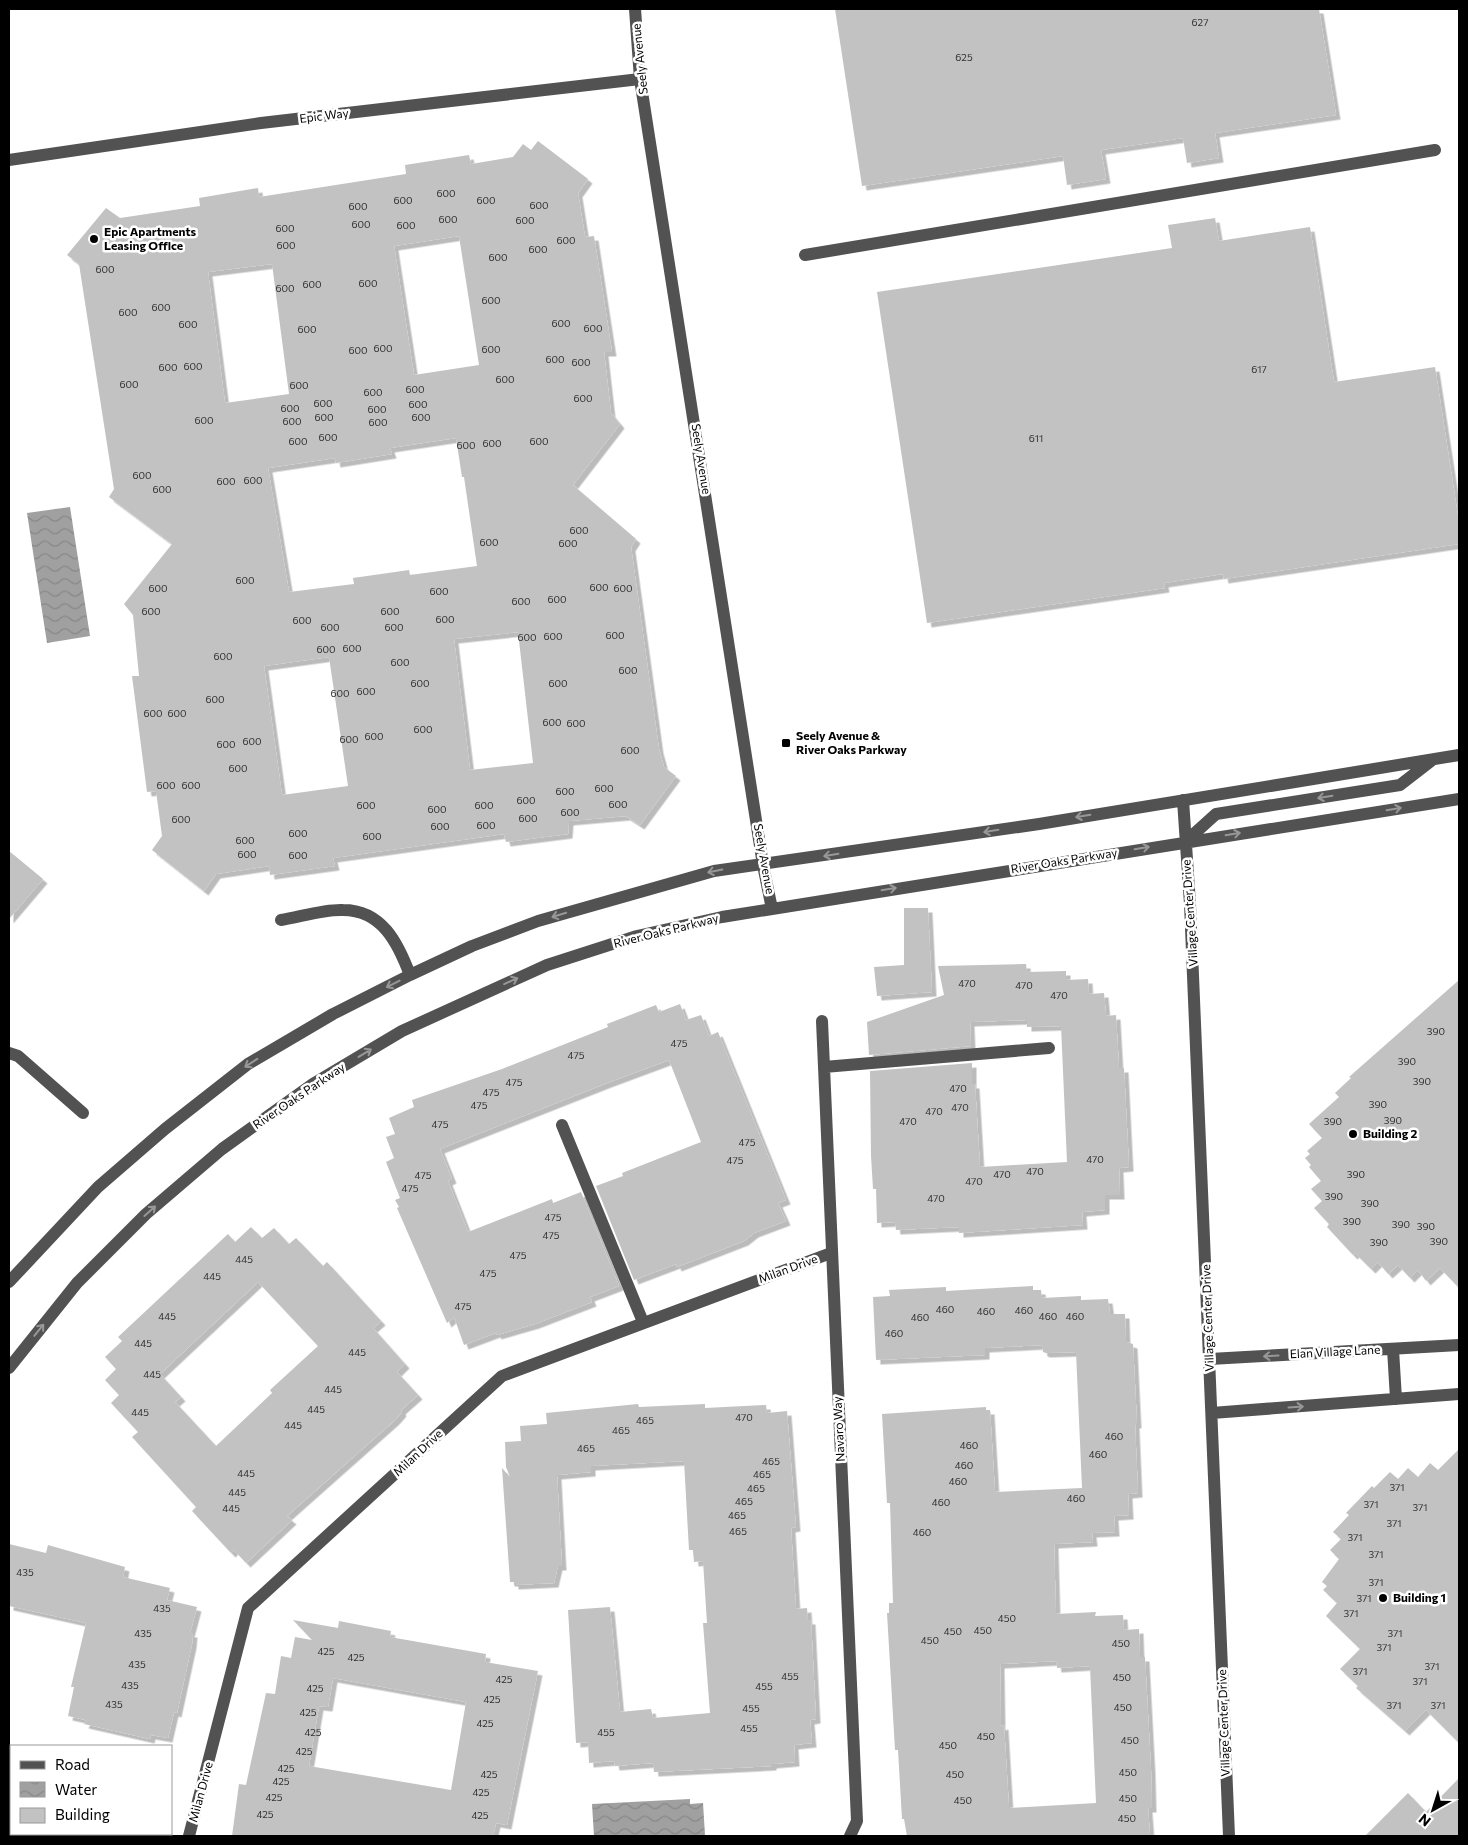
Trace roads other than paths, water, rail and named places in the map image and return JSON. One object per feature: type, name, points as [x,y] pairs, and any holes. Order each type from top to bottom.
[{"type":"street","name":"Seely Avenue","points":[[635,9],[640,79],[763,865],[772,909]]},
{"type":"street","name":"Epic Way","points":[[9,160],[262,123],[640,79]]},
{"type":"street","points":[[805,255],[1435,150]]},
{"type":"street","points":[[9,1282],[98,1187],[165,1129],[248,1064],[333,1014],[410,975],[472,946],[538,921],[714,871],[1183,800],[1459,755]]},
{"type":"street","points":[[1185,842],[1216,814],[1400,785],[1434,759]]},
{"type":"street","name":"River Oaks Parkway","points":[[9,1368],[77,1284],[146,1214],[222,1149],[321,1079],[402,1031],[547,965],[637,936],[772,909],[1459,799]]},
{"type":"street","name":"Village Center Drive","points":[[1183,800],[1191,914],[1229,1836]]},
{"type":"street","points":[[281,920],[343,910],[370,918],[381,924],[399,946],[410,975]]},
{"type":"street","name":"Navaro Way","points":[[822,1021],[857,1821],[850,1836]]},
{"type":"street","points":[[824,1067],[1050,1048]]},
{"type":"street","points":[[9,1053],[18,1056],[83,1114]]},
{"type":"street","points":[[562,1125],[643,1322]]},
{"type":"street","name":"Milan Drive","points":[[189,1836],[248,1608],[502,1376],[831,1253]]},
{"type":"street","name":"Elan Village Lane","points":[[1210,1359],[1459,1346]]},
{"type":"street","points":[[1393,1349],[1396,1399]]},
{"type":"street","points":[[1212,1413],[1459,1394]]},
{"type":"water","points":[[70,507],[90,636],[47,643],[27,513]]},
{"type":"water","points":[[690,1799],[690,1804],[703,1803],[705,1835],[594,1836],[592,1804]]},
{"type":"place","name":"Epic Apartments Leasing Office","points":[[94,239]]},
{"type":"place","name":"Seely Avenue & River Oaks Parkway","points":[[786,743]]},
{"type":"place","name":"Building 2","points":[[1353,1134]]},
{"type":"place","name":"Building 1","points":[[1383,1598]]}]
